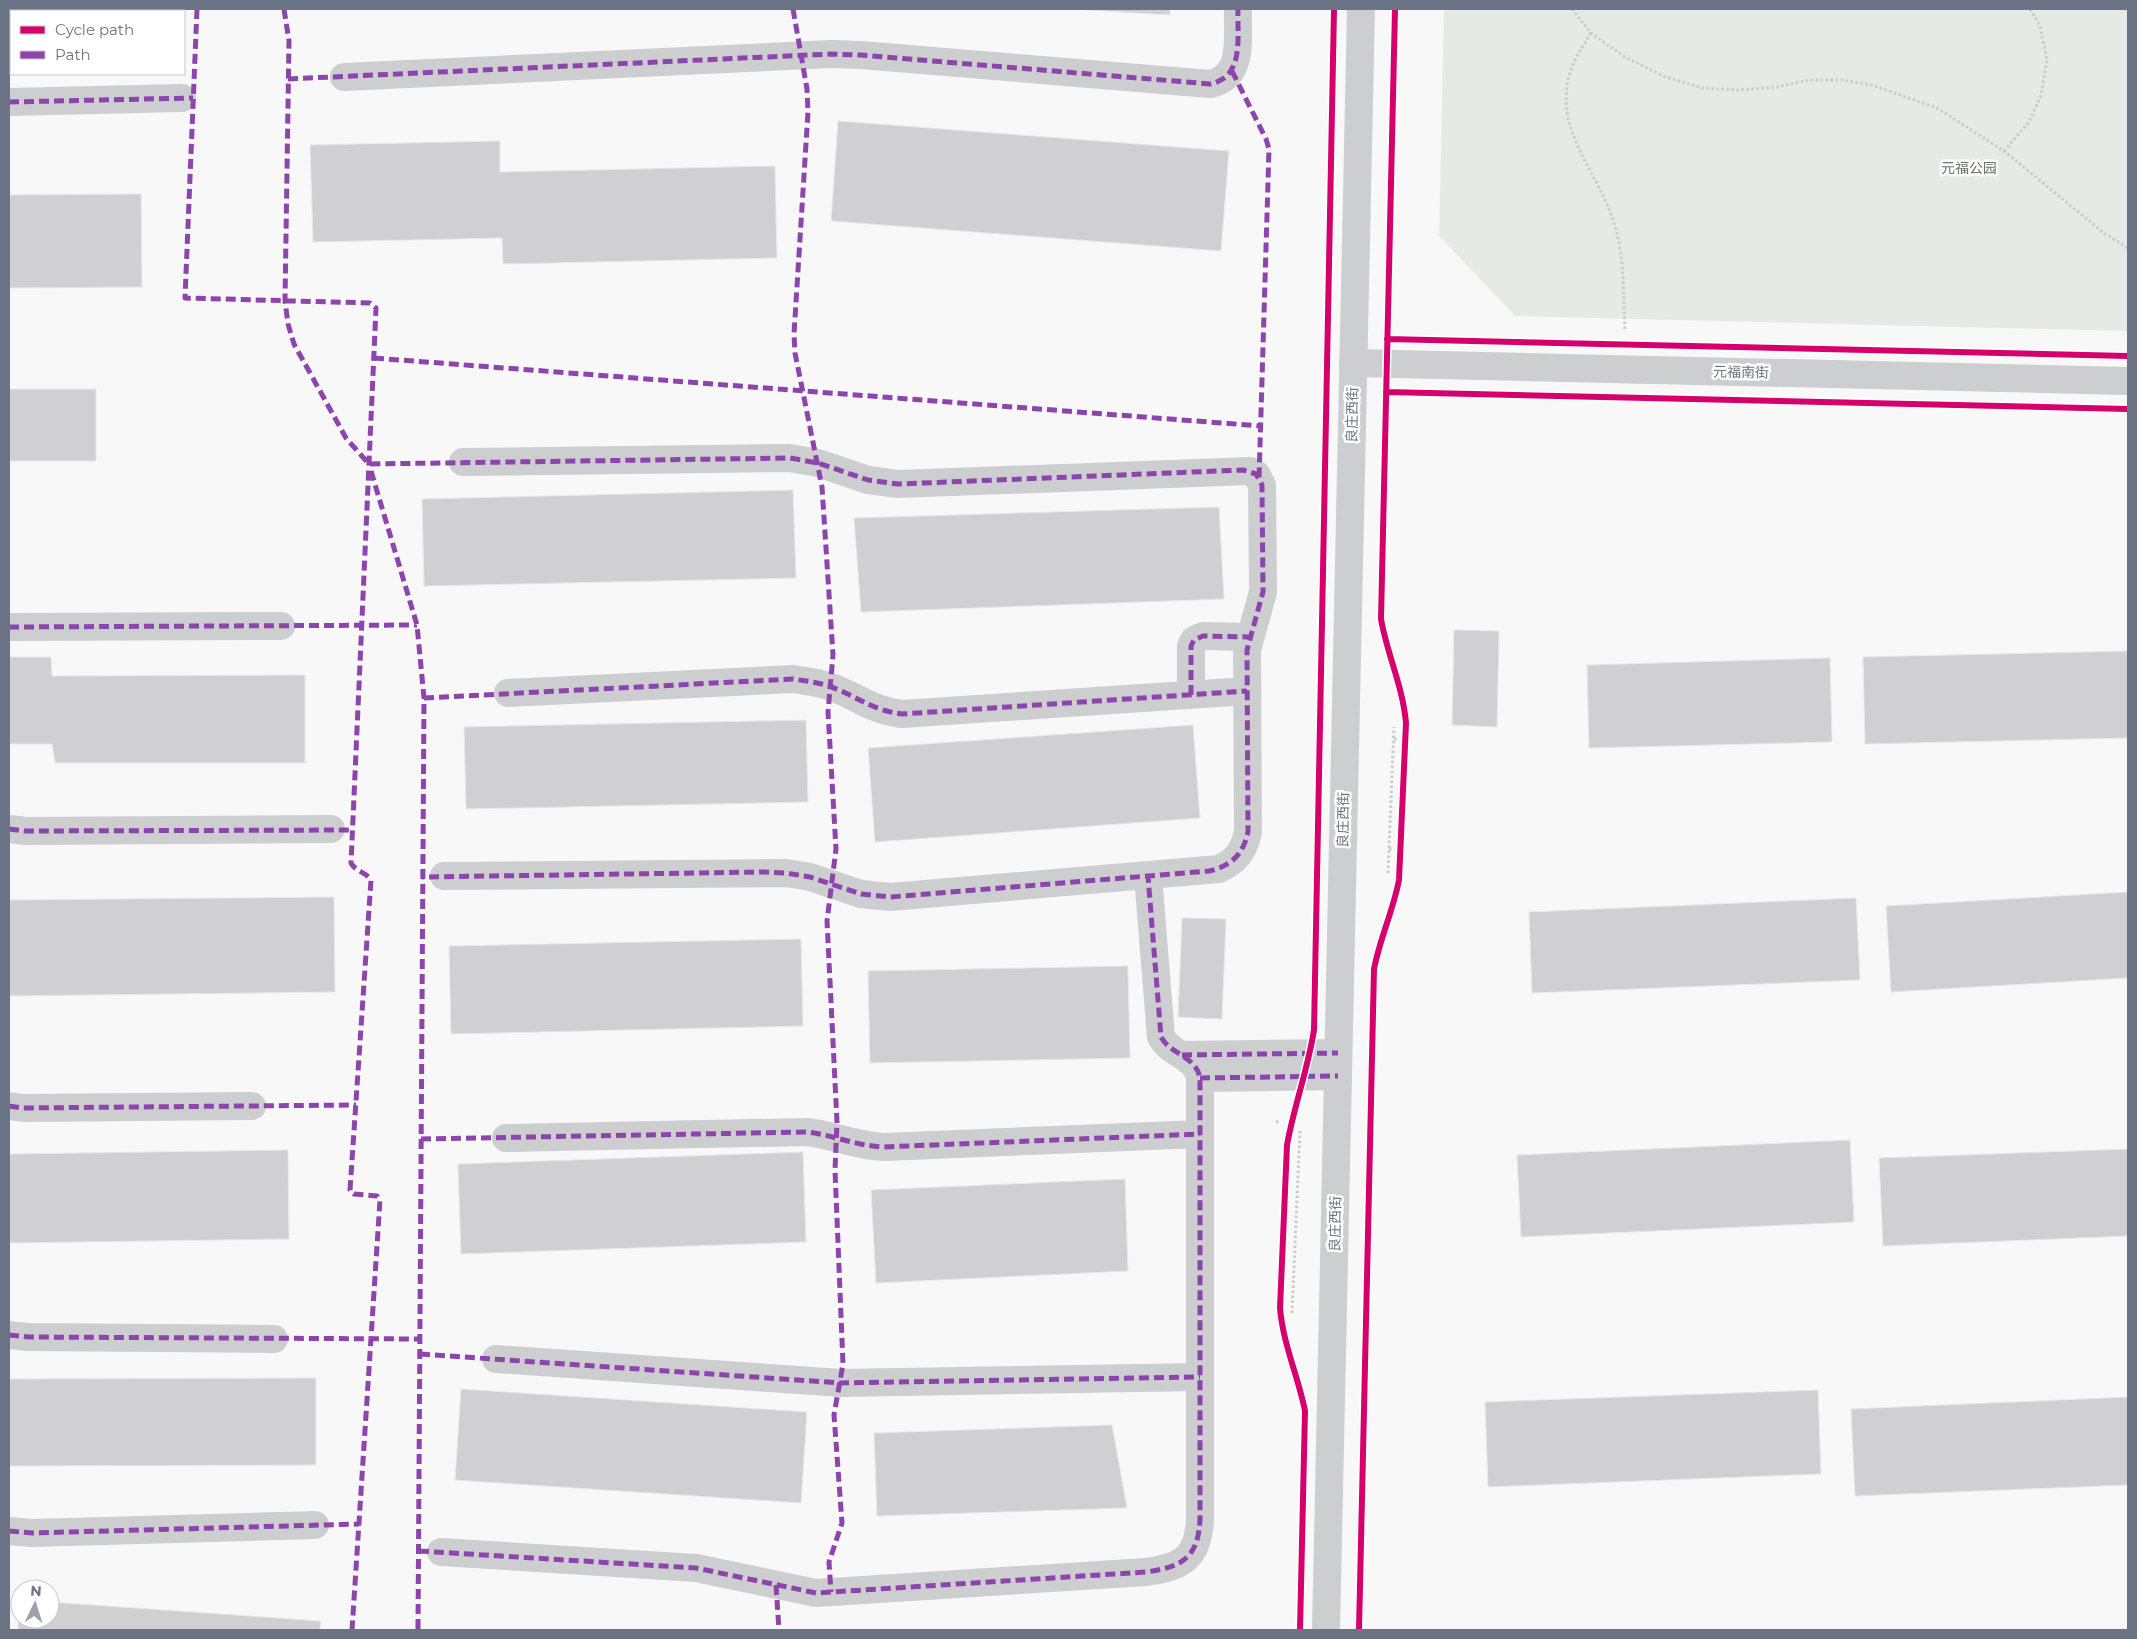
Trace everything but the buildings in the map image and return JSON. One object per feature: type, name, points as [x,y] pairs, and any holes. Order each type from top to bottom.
[{"type":"street","points":[[344,76],[861,54],[1210,84],[1227,78],[1232,71],[1236,55],[1238,9]]},
{"type":"street","name":"良庄西街","points":[[1326,1630],[1360,9]]},
{"type":"street","points":[[9,102],[182,98]]},
{"type":"street","name":"元福南街","points":[[1353,363],[2128,381]]},
{"type":"street","points":[[444,876],[770,872],[810,877],[861,894],[890,897],[1219,869],[1233,862],[1246,841],[1249,822],[1248,650],[1263,592],[1262,485],[1256,474],[1250,471],[898,484],[868,480],[818,463],[790,458],[463,462]]},
{"type":"street","points":[[9,627],[281,626]]},
{"type":"street","points":[[1191,695],[1191,646],[1194,640],[1203,636],[1250,637]]},
{"type":"street","points":[[508,693],[793,679],[813,681],[830,686],[872,707],[886,712],[902,714],[1247,691]]},
{"type":"street","points":[[9,829],[26,831],[331,829]]},
{"type":"street","points":[[441,1552],[696,1568],[816,1593],[1160,1570],[1183,1561],[1191,1553],[1200,1532],[1200,1078],[1194,1065],[1163,1041],[1159,1028],[1148,876]]},
{"type":"street","points":[[1182,1055],[1338,1064]]},
{"type":"street","points":[[1200,1078],[1338,1064]]},
{"type":"street","points":[[9,1106],[23,1108],[252,1106]]},
{"type":"street","points":[[506,1138],[807,1132],[870,1146],[884,1147],[1200,1134]]},
{"type":"street","points":[[9,1335],[38,1337],[274,1339]]},
{"type":"street","points":[[496,1359],[850,1383],[1200,1377]]},
{"type":"street","points":[[9,1530],[32,1533],[314,1525]]},
{"type":"path","points":[[1572,9],[1590,33],[1624,57],[1663,76],[1702,88],[1738,90],[1776,87],[1810,80],[1842,80],[1872,85],[1937,108],[2004,151],[2037,176],[2104,233],[2128,248]]},
{"type":"path","points":[[2004,151],[2029,122],[2041,95],[2047,60],[2040,26],[2030,9]]},
{"type":"path","points":[[1590,33],[1571,68],[1565,98],[1567,117],[1571,133],[1605,198],[1615,225],[1620,256],[1625,329]]},
{"type":"path","points":[[1388,873],[1394,727]]},
{"type":"path","points":[[1394,739],[1399,739]]},
{"type":"path","points":[[1389,849],[1397,849],[1400,857]]},
{"type":"path","points":[[1292,1313],[1291,1297],[1300,1131]]},
{"type":"green space","name":"元福公园","points":[[1444,9],[2128,9],[2128,331],[1515,316],[1439,236]]},
{"type":"marked path","points":[[197,9],[185,298],[370,303],[376,308],[351,863],[371,880],[350,1190],[354,1194],[377,1196],[380,1200],[352,1630]]},
{"type":"marked path","points":[[284,9],[289,41],[285,301],[288,324],[294,344],[346,438],[369,464],[790,458],[818,463],[868,480],[898,484],[1243,470],[1256,474],[1262,485],[1263,592],[1247,650],[1248,832],[1239,853],[1230,863],[1224,866],[1209,871],[890,897],[861,894],[810,877],[763,872],[422,877]]},
{"type":"marked path","points":[[793,9],[807,89],[808,112],[794,334],[795,353],[822,487],[833,655],[828,712],[836,849],[827,921],[837,1122],[835,1170],[843,1364],[834,1415],[842,1523],[829,1562],[831,1592]]},
{"type":"marked path","points":[[288,79],[831,54],[1210,84],[1221,80],[1234,65],[1238,43],[1238,9]]},
{"type":"marked path","points":[[1232,71],[1266,139],[1269,149],[1259,479]]},
{"type":"marked path","points":[[9,102],[193,98]]},
{"type":"marked path","points":[[374,358],[1261,426]]},
{"type":"marked path","points":[[371,471],[417,625],[424,698],[418,1630]]},
{"type":"marked path","points":[[9,627],[417,625]]},
{"type":"marked path","points":[[1191,695],[1191,646],[1194,640],[1203,636],[1250,637]]},
{"type":"marked path","points":[[424,698],[793,679],[824,685],[872,706],[902,714],[1247,691]]},
{"type":"marked path","points":[[9,829],[26,831],[353,830]]},
{"type":"marked path","points":[[419,1551],[696,1568],[816,1593],[1146,1572],[1169,1567],[1186,1558],[1192,1552],[1196,1543],[1200,1520],[1200,1078],[1194,1065],[1165,1043],[1161,1037],[1148,876]]},
{"type":"marked path","points":[[1182,1055],[1338,1053]]},
{"type":"marked path","points":[[1200,1078],[1338,1076]]},
{"type":"marked path","points":[[9,1106],[23,1108],[356,1105]]},
{"type":"marked path","points":[[421,1139],[807,1132],[864,1145],[884,1147],[1200,1134]]},
{"type":"marked path","points":[[9,1335],[28,1337],[420,1339]]},
{"type":"marked path","points":[[420,1354],[841,1383],[1200,1377]]},
{"type":"marked path","points":[[9,1531],[32,1533],[359,1524]]},
{"type":"marked path","points":[[776,1585],[779,1630]]},
{"type":"cycle path","points":[[1300,1630],[1305,1411],[1287,1347],[1280,1308],[1287,1145],[1314,1030],[1334,9]]},
{"type":"cycle path","points":[[1359,1630],[1374,969],[1399,880],[1406,723],[1402,696],[1381,619],[1395,9]]},
{"type":"cycle path","points":[[1387,339],[2128,356]]},
{"type":"cycle path","points":[[1386,392],[2128,409]]}]
